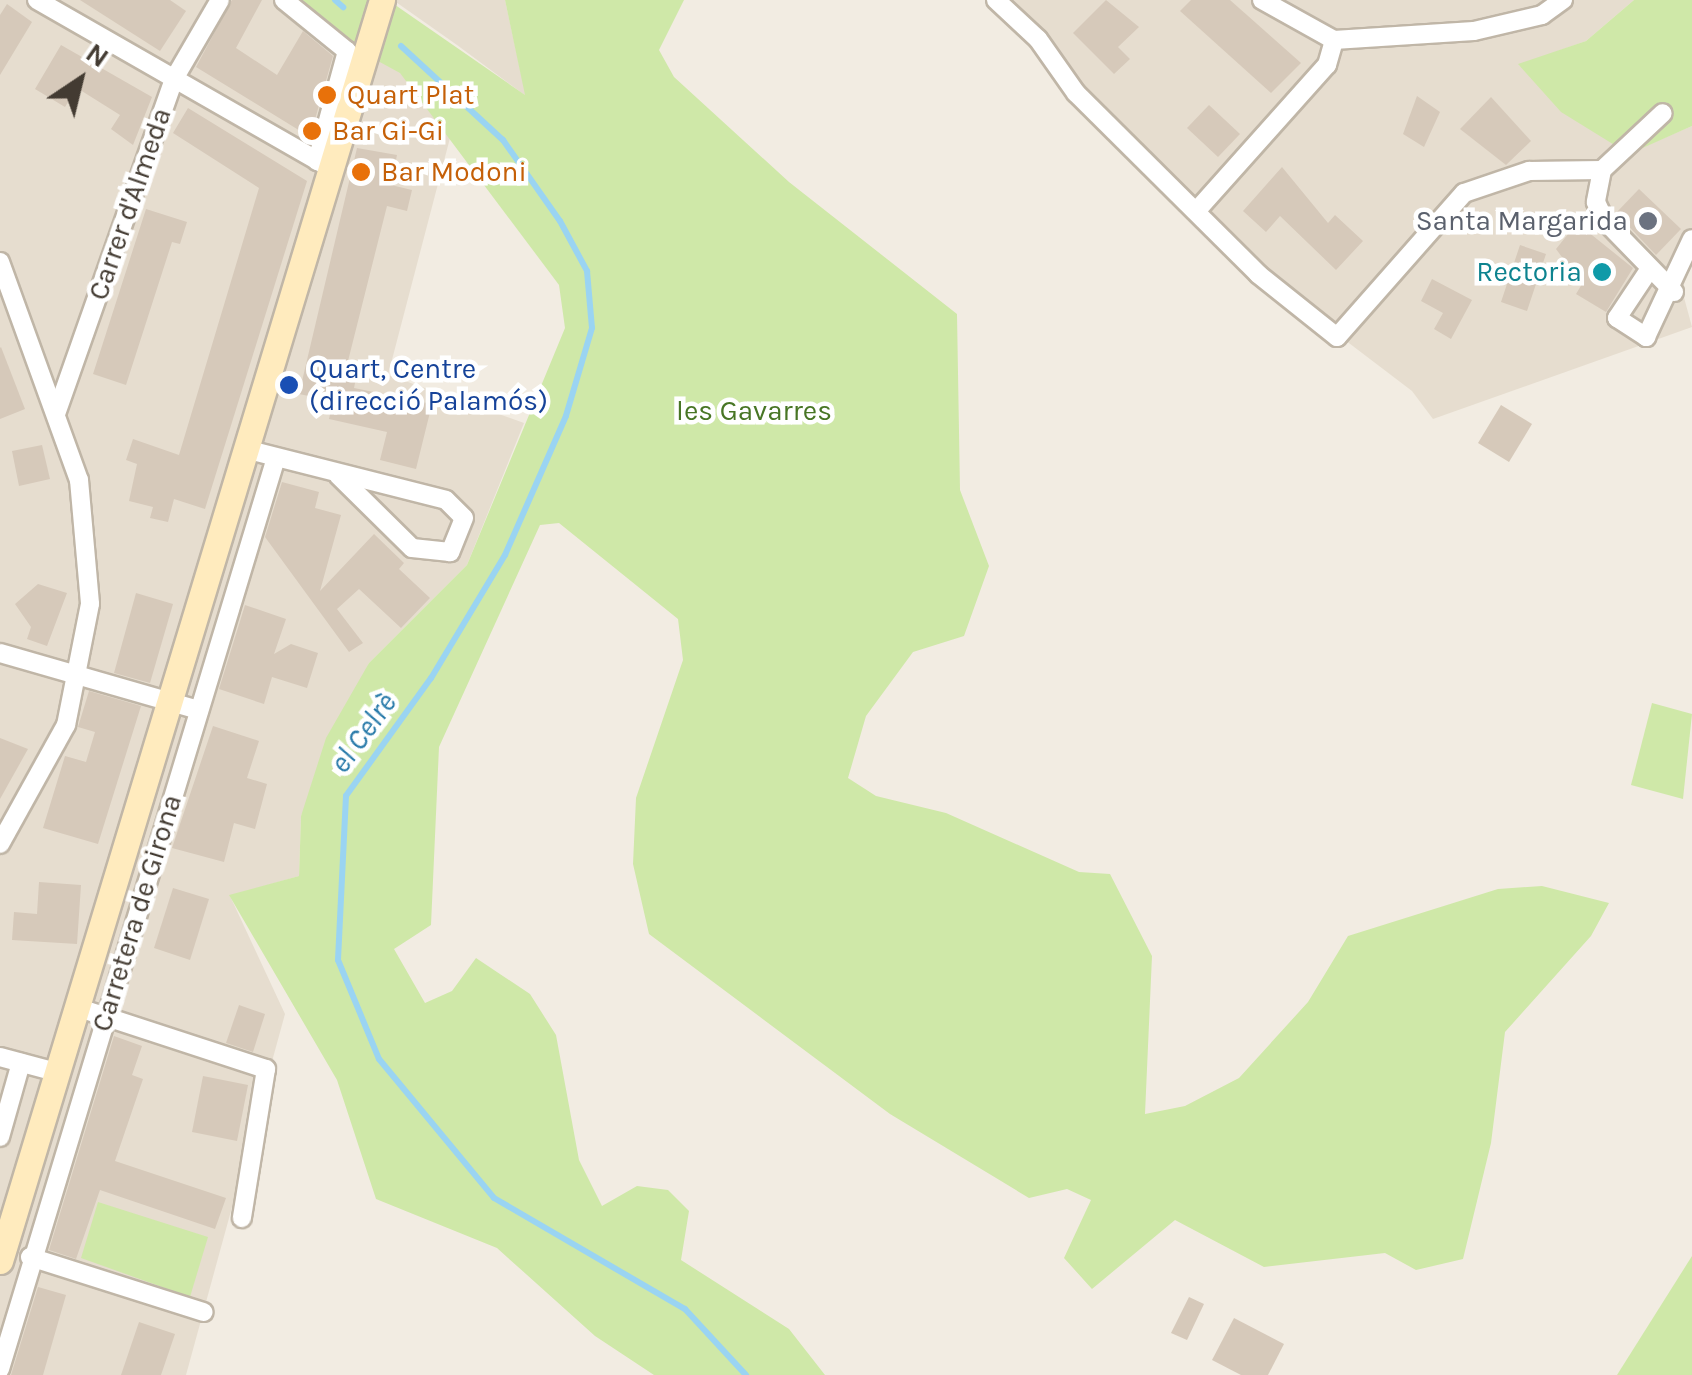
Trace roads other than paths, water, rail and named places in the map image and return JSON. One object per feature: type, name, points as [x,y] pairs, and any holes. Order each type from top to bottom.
[{"type":"main road","points":[[0,1261],[245,449],[324,165],[382,0]]},
{"type":"street","points":[[37,0],[324,165],[347,51],[284,0]]},
{"type":"street","name":"Carrer d'Almeda","points":[[56,414],[174,80],[220,0]]},
{"type":"street","points":[[996,0],[1038,39],[1076,92],[1198,208],[1258,274],[1336,337],[1464,194],[1530,171],[1602,170],[1663,113]]},
{"type":"street","points":[[1262,0],[1334,40],[1474,31],[1542,16],[1563,0]]},
{"type":"street","points":[[1198,208],[1327,65],[1334,40]]},
{"type":"street","points":[[1602,170],[1601,211],[1647,272],[1674,292]]},
{"type":"street","points":[[1647,272],[1617,318],[1646,337],[1674,292],[1671,276],[1692,240]]},
{"type":"street","points":[[0,262],[80,480],[88,542],[80,675],[47,772],[0,844]]},
{"type":"street","points":[[245,449],[446,500],[464,518],[450,552],[412,548],[338,475]]},
{"type":"street","name":"Carretera de Girona","points":[[0,1369],[30,1257],[276,458]]},
{"type":"street","points":[[0,653],[199,710]]},
{"type":"street","points":[[76,1007],[266,1068],[242,1218]]},
{"type":"street","points":[[0,1057],[56,1072]]},
{"type":"street","points":[[0,1138],[21,1063]]},
{"type":"street","points":[[30,1257],[203,1312]]},
{"type":"waterway","name":"el Celrè","points":[[335,0],[343,7]]},
{"type":"waterway","name":"el Celrè","points":[[401,46],[503,140],[560,221],[587,271],[592,328],[566,416],[505,555],[431,678],[346,796],[338,960],[379,1059],[494,1198],[685,1309],[746,1375]]},
{"type":"place","name":"Quart Plat","points":[[327,95]]},
{"type":"place","name":"Bar Gi-Gi","points":[[312,131]]},
{"type":"place","name":"Bar Modoni","points":[[361,172]]},
{"type":"place","name":"Santa Margarida","points":[[1648,221]]},
{"type":"place","name":"Rectoria","points":[[1602,272]]},
{"type":"place","name":"Quart, Centre (direcció Palamós)","points":[[289,385]]},
{"type":"park label","name":"les Gavarres","points":[[754,411]]}]
